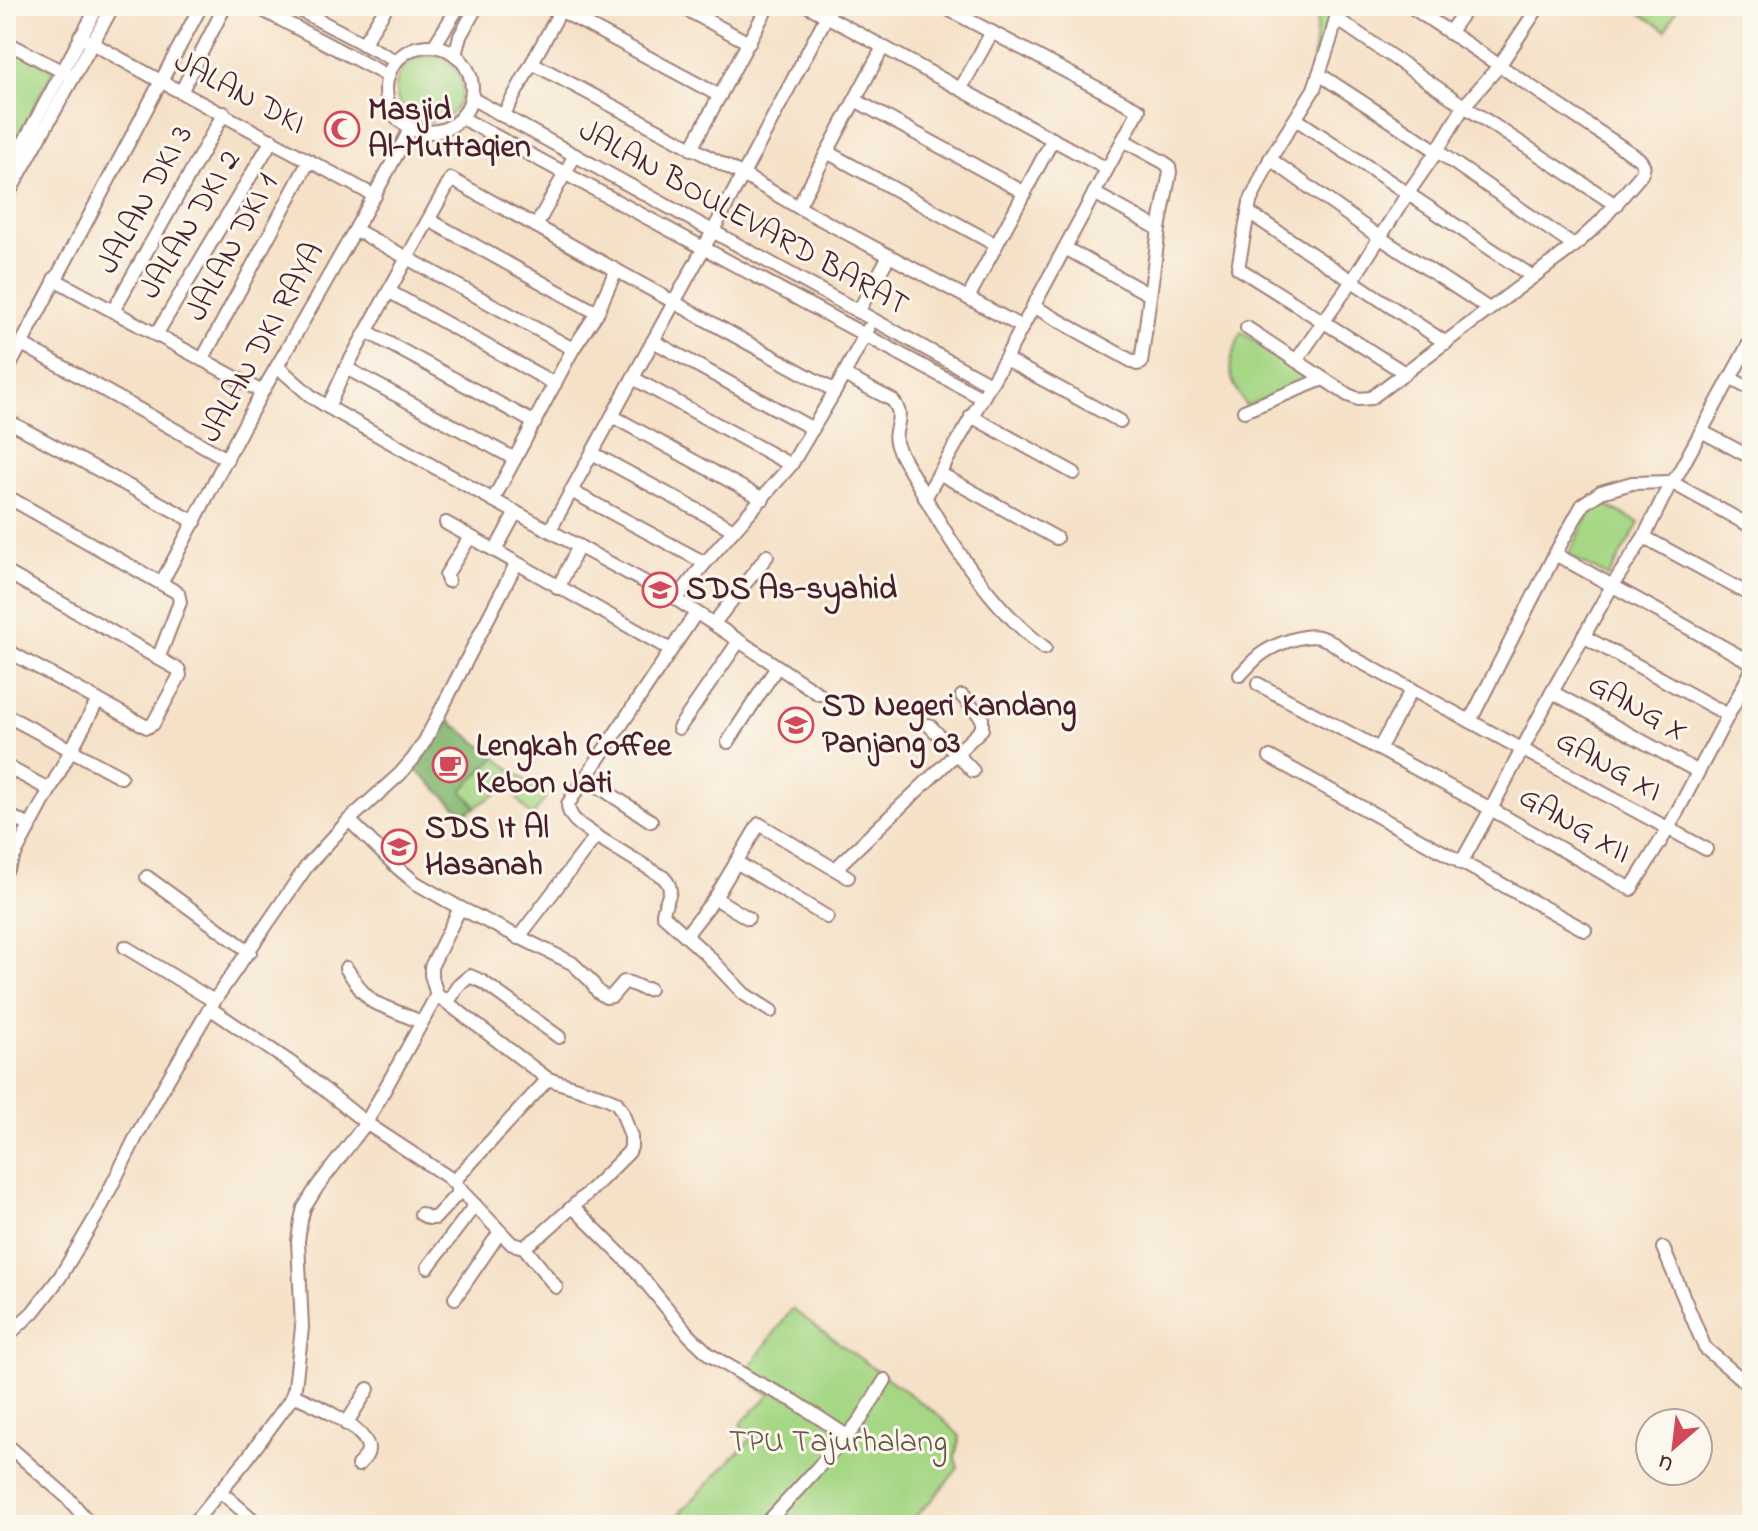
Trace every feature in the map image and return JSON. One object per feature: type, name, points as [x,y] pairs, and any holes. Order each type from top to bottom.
[{"type":"street","points":[[86,40],[98,6]]},
{"type":"street","points":[[6,175],[86,40],[113,6]]},
{"type":"street","points":[[6,373],[201,6]]},
{"type":"street","points":[[181,92],[225,6]]},
{"type":"street","points":[[255,6],[388,76]]},
{"type":"street","points":[[292,6],[396,61]]},
{"type":"street","points":[[363,44],[387,6]]},
{"type":"street","points":[[434,46],[459,6]]},
{"type":"street","points":[[455,55],[460,36],[477,6]]},
{"type":"street","points":[[680,6],[749,43]]},
{"type":"street","points":[[691,149],[768,6]]},
{"type":"street","points":[[808,6],[830,11],[883,47],[1107,169]]},
{"type":"street","points":[[925,498],[1005,359],[1139,110],[942,6]]},
{"type":"street","points":[[1247,328],[1348,395],[1365,400],[1371,398],[1574,246],[1616,205],[1645,168],[1644,163],[1410,6]]},
{"type":"street","points":[[1449,33],[1468,6]]},
{"type":"street","points":[[1296,361],[1352,281],[1464,106],[1499,66],[1539,6]]},
{"type":"street","points":[[503,116],[562,8],[720,96]]},
{"type":"street","points":[[550,530],[830,11]]},
{"type":"street","points":[[1405,373],[1238,268],[1250,202],[1270,159],[1314,89],[1338,13],[1464,106],[1616,205]]},
{"type":"street","points":[[961,88],[992,32]]},
{"type":"street","name":"JALAN DKI","points":[[86,40],[375,196]]},
{"type":"street","points":[[6,42],[67,74]]},
{"type":"street","points":[[420,47],[445,49],[464,63],[470,74],[472,86],[468,109],[447,129],[429,132],[411,128],[395,116],[387,98],[388,76],[396,61],[407,52],[420,47]]},
{"type":"street","points":[[798,207],[883,47]]},
{"type":"street","points":[[532,63],[1022,327]]},
{"type":"street","points":[[6,198],[67,74]]},
{"type":"street","points":[[1319,74],[1574,246]]},
{"type":"street","name":"JALAN BOULEVARD BARAT","points":[[471,98],[990,384]]},
{"type":"street","points":[[855,100],[1025,193]]},
{"type":"street","name":"JALAN DKI 3","points":[[113,311],[224,113]]},
{"type":"street","name":"JALAN BOULEVARD BARAT","points":[[462,118],[982,398]]},
{"type":"street","points":[[1296,119],[1533,277]]},
{"type":"street","name":"JALAN DKI RAYA","points":[[161,583],[262,392],[411,128]]},
{"type":"street","points":[[968,298],[1053,139]]},
{"type":"street","name":"JALAN DKI 2","points":[[156,335],[272,140]]},
{"type":"street","points":[[1033,306],[1139,364],[1142,361],[1159,229],[1170,172],[1165,163],[1123,140]]},
{"type":"street","points":[[827,152],[996,245]]},
{"type":"street","points":[[536,226],[575,155]]},
{"type":"street","points":[[1270,159],[1379,237],[1489,309]]},
{"type":"street","name":"JALAN DKI 1","points":[[202,360],[309,161]]},
{"type":"street","points":[[328,407],[346,368],[451,179],[835,391]]},
{"type":"street","points":[[1094,193],[1159,229]]},
{"type":"street","points":[[1248,212],[1446,343]]},
{"type":"street","points":[[429,220],[597,313]]},
{"type":"street","points":[[356,230],[573,349]]},
{"type":"street","points":[[1065,248],[1150,295]]},
{"type":"street","points":[[858,312],[889,256]]},
{"type":"street","points":[[493,500],[573,349],[597,313],[616,270]]},
{"type":"street","points":[[54,279],[262,392]]},
{"type":"street","points":[[390,292],[555,384]]},
{"type":"street","points":[[676,599],[791,465],[872,320]]},
{"type":"street","points":[[368,332],[535,423]]},
{"type":"street","points":[[1461,863],[1583,636],[1644,537],[1671,482],[1752,338]]},
{"type":"street","points":[[653,341],[813,429]]},
{"type":"street","points":[[22,344],[227,459]]},
{"type":"street","points":[[1005,359],[1120,421]]},
{"type":"street","points":[[278,367],[328,407],[676,599],[819,694]]},
{"type":"street","points":[[346,368],[515,459]]},
{"type":"street","points":[[844,375],[897,405],[896,446],[925,498],[957,549],[994,597],[1045,648]]},
{"type":"street","points":[[633,378],[791,465]]},
{"type":"street","points":[[1730,378],[1752,390]]},
{"type":"street","points":[[1244,411],[1323,379]]},
{"type":"street","points":[[612,416],[763,499]]},
{"type":"street","points":[[971,416],[1074,473]]},
{"type":"street","points":[[6,420],[195,522]]},
{"type":"street","points":[[1701,431],[1752,458]]},
{"type":"street","points":[[592,453],[734,530]]},
{"type":"street","points":[[939,473],[1056,538]]},
{"type":"street","points":[[1470,721],[1583,504],[1601,492],[1632,483],[1671,482],[1752,527]]},
{"type":"street","points":[[571,491],[705,563]]},
{"type":"street","points":[[6,496],[178,593],[180,602],[158,659]]},
{"type":"street","points":[[495,551],[516,512]]},
{"type":"street","points":[[446,523],[671,650]]},
{"type":"street","points":[[448,581],[446,575],[470,537]]},
{"type":"street","points":[[1644,537],[1752,596]]},
{"type":"street","points":[[558,588],[579,546]]},
{"type":"street","points":[[1555,554],[1752,663]]},
{"type":"street","points":[[714,623],[767,556]]},
{"type":"street","points":[[6,1337],[43,1300],[71,1259],[167,1081],[212,1005],[307,866],[349,820],[400,774],[425,741],[516,564]]},
{"type":"street","points":[[6,572],[180,673],[153,724],[147,727],[6,650]]},
{"type":"street","points":[[696,613],[567,809],[572,819],[663,877],[669,883],[670,891],[663,915],[744,994],[771,1011]]},
{"type":"street","name":"GANG XI","points":[[1240,675],[1263,653],[1297,638],[1315,636],[1706,849]]},
{"type":"street","points":[[1583,636],[1728,715]]},
{"type":"street","points":[[679,728],[739,641]]},
{"type":"street","points":[[728,742],[777,667]]},
{"type":"street","points":[[1668,829],[1752,670]]},
{"type":"street","name":"GANG XII","points":[[1258,684],[1491,809],[1631,889],[1668,829]]},
{"type":"street","points":[[1379,749],[1412,689]]},
{"type":"street","name":"GANG X","points":[[1552,692],[1697,771]]},
{"type":"street","points":[[835,869],[982,729],[982,718],[962,696]]},
{"type":"street","points":[[7,866],[98,700]]},
{"type":"street","points":[[6,715],[121,777]]},
{"type":"street","points":[[929,725],[973,771]]},
{"type":"street","points":[[1270,757],[1585,930]]},
{"type":"street","points":[[6,766],[50,790]]},
{"type":"street","points":[[586,778],[651,821]]},
{"type":"street","points":[[6,814],[30,826]]},
{"type":"street","points":[[349,820],[416,883],[572,963],[606,997],[613,995],[624,982],[649,989]]},
{"type":"street","points":[[686,935],[715,898],[759,824],[848,877]]},
{"type":"street","points":[[518,938],[596,836]]},
{"type":"street","points":[[736,862],[827,917]]},
{"type":"street","points":[[147,877],[250,952]]},
{"type":"street","points":[[715,898],[748,918]]},
{"type":"street","points":[[460,908],[431,967],[431,975],[442,998],[548,1079],[616,1102],[631,1137],[629,1152],[573,1207],[524,1247]]},
{"type":"street","points":[[125,947],[212,1005],[366,1123],[457,1186],[512,1244],[524,1247],[556,1287]]},
{"type":"street","points":[[346,968],[373,1002],[421,1022]]},
{"type":"street","points":[[192,1525],[276,1421],[293,1395],[302,1328],[298,1241],[304,1208],[366,1123],[421,1022],[442,998],[470,976],[483,982],[559,1037]]},
{"type":"street","points":[[421,1214],[435,1218],[457,1186],[548,1079]]},
{"type":"street","points":[[428,1267],[475,1205]]},
{"type":"street","points":[[573,1207],[634,1268],[689,1335],[710,1355],[794,1401],[847,1436]]},
{"type":"street","points":[[455,1298],[500,1232]]},
{"type":"street","points":[[1663,1248],[1705,1348],[1752,1388]]},
{"type":"street","points":[[765,1525],[847,1436],[885,1380]]},
{"type":"street","points":[[346,1424],[368,1389]]},
{"type":"street","points":[[293,1395],[320,1407],[360,1434],[367,1445],[366,1456],[358,1465]]},
{"type":"street","points":[[6,1444],[68,1498],[91,1525]]},
{"type":"street","points":[[220,1491],[259,1525]]},
{"type":"green space","points":[[1320,6],[1330,6],[1332,24],[1311,79],[1318,13]]},
{"type":"green space","points":[[1629,6],[1678,6],[1666,30]]},
{"type":"green space","points":[[6,45],[54,70],[15,141],[6,136]]},
{"type":"green space","points":[[429,56],[452,66],[462,89],[452,112],[429,122],[406,112],[396,89],[406,66]]},
{"type":"green space","points":[[1241,332],[1312,380],[1246,406],[1234,385],[1230,370]]},
{"type":"green space","points":[[1597,500],[1639,523],[1608,577],[1568,555]]},
{"type":"green space","points":[[443,716],[546,797],[532,817],[508,787],[464,814]]},
{"type":"green space","points":[[443,716],[496,757],[462,790],[476,807],[464,814],[411,765]]},
{"type":"green space","name":"TPU Tajurhalang","points":[[792,1309],[938,1415],[960,1436],[955,1457],[958,1468],[933,1499],[906,1525],[668,1525],[751,1439],[740,1424],[770,1395],[742,1377]]},
{"type":"place","name":"Masjid Al-Muttaqien","points":[[342,129]]},
{"type":"place","name":"SDS As-syahid","points":[[660,590]]},
{"type":"place","name":"SD Negeri Kandang Panjang 03","points":[[796,725]]},
{"type":"place","name":"Lengkah Coffee Kebon Jati","points":[[450,765]]},
{"type":"place","name":"SDS It Al Hasanah","points":[[399,847]]}]
